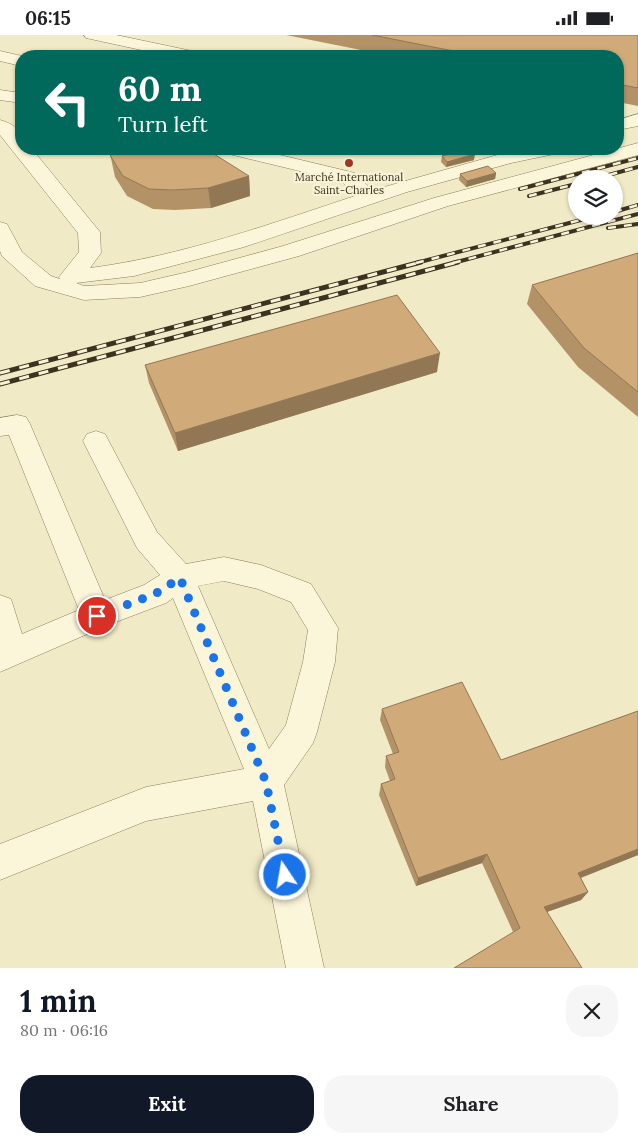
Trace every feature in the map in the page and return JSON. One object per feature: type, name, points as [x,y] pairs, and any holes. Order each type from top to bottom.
[{"type":"street","points":[[92,35],[163,50]]},
{"type":"street","points":[[0,56],[15,60]]},
{"type":"street","points":[[0,95],[15,97]]},
{"type":"street","points":[[624,124],[638,120]]},
{"type":"street","points":[[0,125],[15,139]]},
{"type":"street","points":[[624,135],[638,131]]},
{"type":"street","points":[[624,153],[638,149]]},
{"type":"street","points":[[28,155],[89,232],[90,253],[70,277]]},
{"type":"street","points":[[257,155],[348,177],[360,190]]},
{"type":"street","points":[[70,277],[122,260],[204,240],[440,165],[479,155]]},
{"type":"street","points":[[70,277],[134,269],[236,243],[400,188],[523,155]]},
{"type":"street","points":[[13,256],[41,270],[70,277],[124,279],[182,269],[402,199],[557,155]]},
{"type":"street","points":[[0,228],[13,256],[43,281],[84,293],[140,290],[189,279],[291,251],[441,202],[616,155]]},
{"type":"street","points":[[0,427],[17,424],[97,616]]},
{"type":"street","points":[[96,441],[148,540],[180,578],[266,782],[305,968]]},
{"type":"street","points":[[0,608],[6,655],[97,616],[155,594],[180,578],[224,569],[261,577],[301,593],[323,628],[319,662],[301,732],[266,782],[146,804],[0,862]]},
{"type":"building","points":[[372,35],[638,35],[638,88],[624,85],[624,50],[448,50]]},
{"type":"building","points":[[110,155],[216,155],[249,176],[208,188],[149,189],[123,176]]},
{"type":"building","points":[[446,155],[472,155],[447,162],[442,156]]},
{"type":"building","points":[[488,166],[496,173],[467,181],[460,174]]},
{"type":"building","points":[[638,253],[638,392],[584,348],[532,285]]},
{"type":"building","points":[[397,295],[440,353],[175,433],[145,365]]},
{"type":"building","points":[[462,682],[501,760],[638,711],[638,849],[578,873],[588,892],[544,907],[582,968],[454,968],[520,928],[487,854],[418,878],[381,784],[395,779],[386,756],[399,752],[382,709]]},
{"type":"railway","points":[[520,189],[638,158]]},
{"type":"railway","points":[[623,171],[638,167]]},
{"type":"railway","points":[[529,196],[568,186]]},
{"type":"railway","points":[[623,209],[638,205]]},
{"type":"railway","points":[[453,263],[638,214]]},
{"type":"railway","points":[[416,263],[568,223]]},
{"type":"railway","points":[[608,228],[638,224]]},
{"type":"railway","points":[[0,373],[421,262]]},
{"type":"railway","points":[[0,384],[458,262]]},
{"type":"place","name":"Marché International Saint-Charles","points":[[349,163]]},
{"type":"route","points":[[97,616],[155,594],[180,578],[266,782],[285,875]]}]
